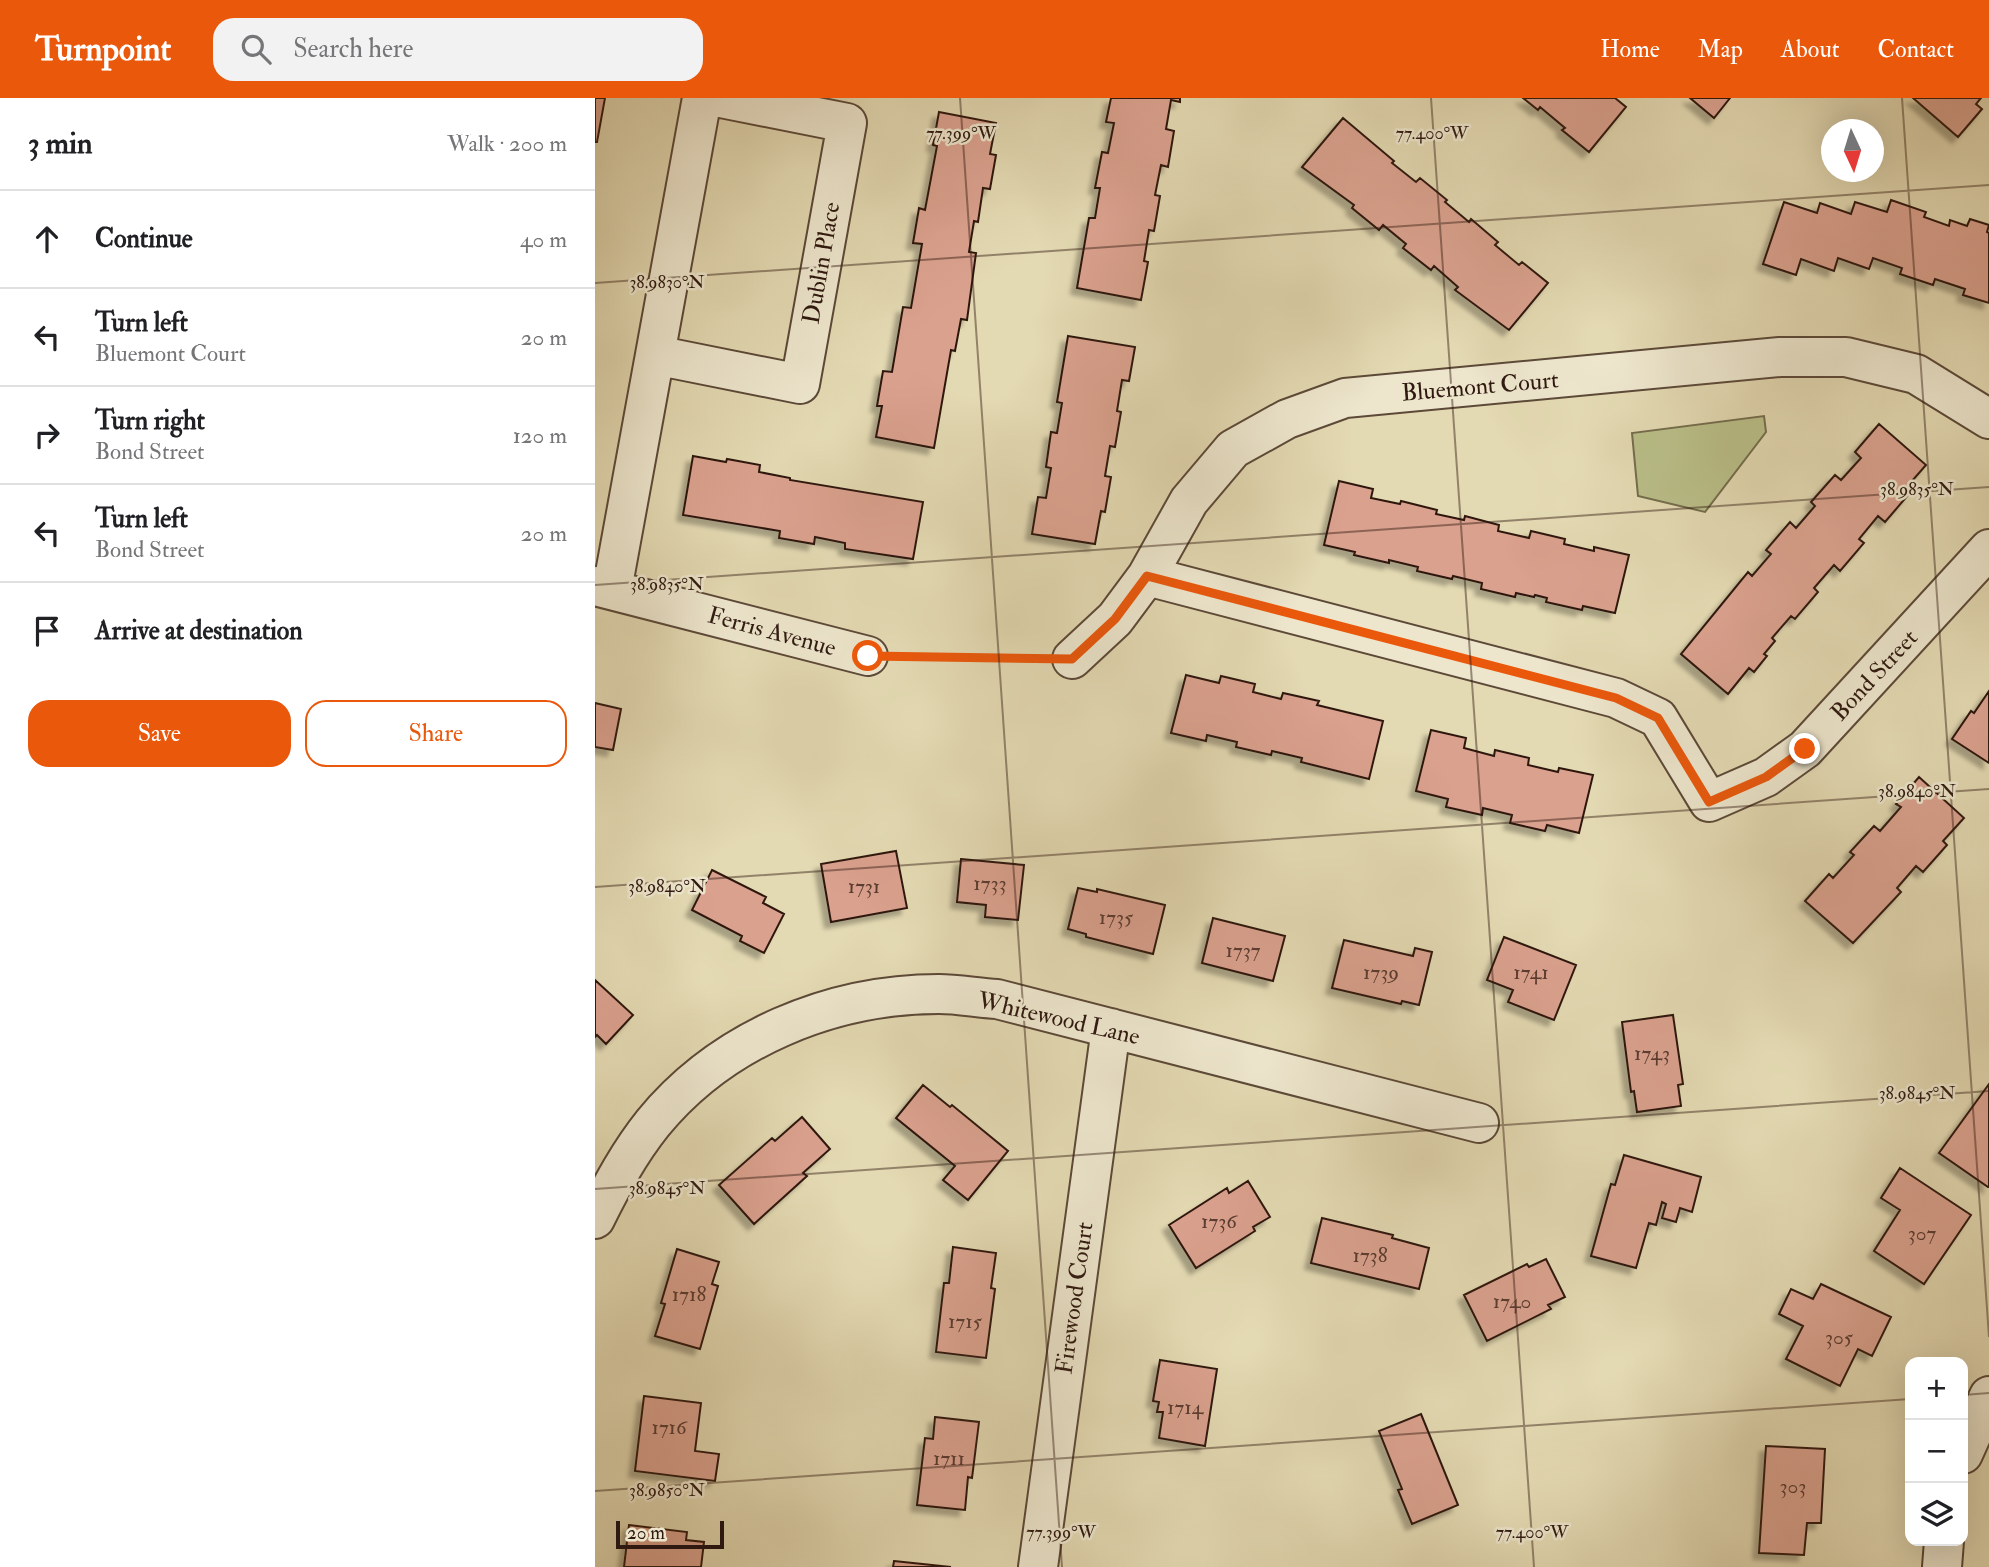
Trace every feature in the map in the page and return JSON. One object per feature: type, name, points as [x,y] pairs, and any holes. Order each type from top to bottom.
[{"type":"street","points":[[603,588],[655,355],[702,98]]},
{"type":"street","name":"Dublin Place","points":[[655,355],[800,384],[847,123],[721,98]]},
{"type":"street","name":"Bluemont Court","points":[[1072,659],[1115,619],[1147,576],[1189,501],[1233,449],[1287,419],[1345,398],[1780,357],[1846,357],[1916,374],[1989,419]]},
{"type":"street","name":"Bond Street","points":[[1147,576],[1616,698],[1658,718],[1709,802],[1766,777],[1805,749],[1989,549]]},
{"type":"street","name":"Ferris Avenue","points":[[603,588],[868,656]]},
{"type":"street","name":"Whitewood Lane","points":[[595,1219],[620,1168],[653,1123],[692,1084],[726,1058],[764,1035],[813,1014],[872,999],[940,994],[997,999],[1479,1123]]},
{"type":"street","name":"Firewood Court","points":[[1038,1567],[1111,1028]]},
{"type":"street","points":[[1968,1443],[1989,1396]]},
{"type":"street","points":[[1942,1567],[1944,1546]]},
{"type":"path","points":[[868,656],[1072,659]]},
{"type":"green space","points":[[1764,416],[1766,432],[1705,512],[1638,496],[1632,433]]},
{"type":"building","points":[[595,98],[605,98],[597,142],[595,142]]},
{"type":"building","points":[[1111,98],[1180,98],[1180,102],[1171,100],[1166,129],[1174,131],[1168,167],[1161,165],[1155,195],[1160,196],[1154,231],[1149,230],[1144,261],[1148,262],[1141,300],[1077,288],[1089,218],[1095,218],[1100,188],[1095,188],[1102,152],[1108,153],[1114,123],[1106,122]]},
{"type":"building","points":[[1523,98],[1615,98],[1626,107],[1589,152],[1540,107],[1538,110]]},
{"type":"building","points":[[1690,98],[1730,98],[1714,118]]},
{"type":"building","points":[[1913,98],[1981,98],[1976,104],[1982,109],[1958,137]]},
{"type":"building","points":[[939,112],[996,123],[990,154],[996,155],[990,189],[983,188],[978,222],[974,221],[969,252],[976,253],[967,320],[961,319],[955,351],[951,350],[934,448],[876,437],[882,406],[877,406],[883,371],[892,372],[903,307],[911,308],[922,244],[913,243],[919,208],[925,210],[937,146],[933,145]]},
{"type":"building","points":[[1343,118],[1394,161],[1392,163],[1416,182],[1420,178],[1469,222],[1471,219],[1498,242],[1495,245],[1519,265],[1522,262],[1548,283],[1509,330],[1455,290],[1458,287],[1434,266],[1431,270],[1403,248],[1406,244],[1383,225],[1379,230],[1352,208],[1354,205],[1302,167]]},
{"type":"building","points":[[1891,200],[1926,212],[1924,217],[1949,226],[1950,220],[1967,226],[1970,219],[1989,225],[1989,303],[1963,295],[1965,289],[1935,279],[1933,285],[1900,274],[1902,268],[1873,258],[1869,269],[1838,258],[1834,271],[1801,259],[1796,275],[1763,264],[1784,202],[1817,213],[1820,203],[1851,214],[1855,202],[1887,212]]},
{"type":"building","points":[[1068,336],[1135,347],[1129,381],[1122,380],[1117,411],[1121,412],[1115,447],[1110,446],[1105,476],[1111,477],[1105,512],[1101,511],[1095,544],[1032,534],[1038,497],[1046,498],[1051,468],[1046,467],[1051,432],[1057,433],[1062,403],[1057,402]]},
{"type":"building","points":[[1879,424],[1926,465],[1904,490],[1909,494],[1885,522],[1878,516],[1859,539],[1864,543],[1840,571],[1834,565],[1814,588],[1818,592],[1795,619],[1791,616],[1772,638],[1775,641],[1754,672],[1749,668],[1728,694],[1681,654],[1748,572],[1752,576],[1771,554],[1766,550],[1790,522],[1796,528],[1815,506],[1811,502],[1835,475],[1841,480],[1861,458],[1855,452]]},
{"type":"building","points":[[693,456],[760,465],[759,472],[790,480],[923,502],[913,559],[845,549],[845,543],[815,537],[814,544],[779,538],[780,531],[683,515]]},
{"type":"building","points":[[1339,481],[1373,489],[1371,498],[1400,504],[1401,501],[1437,510],[1436,514],[1464,520],[1465,516],[1499,525],[1498,531],[1529,538],[1531,531],[1565,539],[1564,544],[1629,555],[1615,613],[1583,606],[1582,610],[1546,602],[1547,598],[1535,595],[1516,593],[1515,597],[1481,589],[1482,583],[1417,571],[1418,567],[1354,555],[1355,552],[1324,545]]},
{"type":"building","points":[[1186,675],[1219,683],[1221,676],[1255,684],[1253,692],[1281,699],[1283,693],[1319,701],[1317,705],[1383,721],[1369,779],[1301,762],[1302,758],[1272,751],[1271,755],[1236,747],[1237,742],[1207,735],[1206,741],[1171,733]]},
{"type":"building","points":[[1989,691],[1989,763],[1952,739]]},
{"type":"building","points":[[595,703],[621,709],[613,750],[595,747]]},
{"type":"building","points":[[1431,730],[1466,738],[1464,748],[1494,756],[1495,750],[1529,758],[1528,765],[1558,772],[1559,768],[1593,775],[1579,833],[1547,825],[1545,831],[1510,823],[1512,815],[1483,808],[1482,815],[1446,807],[1448,799],[1416,791]]},
{"type":"building","points":[[1919,777],[1964,818],[1943,841],[1947,845],[1923,872],[1916,866],[1897,888],[1901,892],[1853,943],[1805,901],[1829,874],[1833,878],[1854,855],[1850,852],[1874,826],[1880,831],[1901,807],[1896,804]]},
{"type":"building","points":[[896,851],[907,908],[831,922],[821,864]]},
{"type":"building","points":[[961,859],[1024,865],[1018,920],[985,917],[986,905],[957,902]]},
{"type":"building","points":[[712,870],[766,897],[763,903],[784,914],[764,953],[740,941],[742,936],[692,910]]},
{"type":"building","points":[[1078,888],[1097,892],[1097,889],[1165,905],[1153,954],[1086,937],[1086,934],[1068,929]]},
{"type":"building","points":[[1213,918],[1285,936],[1273,981],[1202,963]]},
{"type":"building","points":[[1504,937],[1576,965],[1554,1020],[1508,1002],[1513,990],[1487,980]]},
{"type":"building","points":[[1344,940],[1413,956],[1415,948],[1432,952],[1419,1005],[1402,1001],[1401,1004],[1332,988]]},
{"type":"building","points":[[595,980],[633,1015],[606,1044],[597,1035],[595,1037]]},
{"type":"building","points":[[1673,1015],[1683,1084],[1678,1085],[1681,1106],[1637,1112],[1634,1091],[1631,1092],[1622,1022]]},
{"type":"building","points":[[1989,1084],[1989,1187],[1988,1187],[1939,1153]]},
{"type":"building","points":[[923,1085],[1008,1151],[968,1200],[943,1180],[955,1166],[896,1118]]},
{"type":"building","points":[[802,1117],[830,1149],[803,1173],[807,1176],[754,1224],[719,1185],[772,1138],[775,1141]]},
{"type":"building","points":[[1624,1155],[1701,1177],[1692,1212],[1680,1208],[1676,1222],[1662,1218],[1666,1204],[1662,1202],[1656,1225],[1649,1223],[1636,1268],[1591,1256],[1611,1184],[1615,1185]]},
{"type":"building","points":[[1900,1168],[1971,1215],[1924,1284],[1874,1251],[1900,1210],[1881,1198]]},
{"type":"building","points":[[1248,1181],[1270,1217],[1253,1227],[1255,1231],[1196,1268],[1169,1225],[1227,1188],[1229,1193]]},
{"type":"building","points":[[1322,1218],[1393,1235],[1392,1238],[1429,1248],[1419,1289],[1311,1263]]},
{"type":"building","points":[[953,1247],[996,1253],[991,1288],[995,1289],[986,1358],[936,1352],[944,1283],[949,1283]]},
{"type":"building","points":[[677,1249],[719,1262],[712,1284],[718,1286],[700,1349],[655,1336],[665,1304],[661,1303]]},
{"type":"building","points":[[1546,1259],[1565,1297],[1548,1305],[1551,1309],[1487,1341],[1464,1295],[1527,1264],[1529,1267]]},
{"type":"building","points":[[1821,1284],[1891,1317],[1872,1356],[1858,1349],[1840,1386],[1786,1359],[1803,1326],[1779,1314],[1791,1289],[1813,1299]]},
{"type":"building","points":[[1160,1360],[1217,1369],[1205,1446],[1159,1438],[1163,1412],[1157,1412],[1159,1402],[1153,1401]]},
{"type":"building","points":[[644,1396],[701,1403],[695,1451],[719,1454],[715,1481],[635,1471]]},
{"type":"building","points":[[1421,1414],[1458,1505],[1412,1524],[1398,1490],[1402,1489],[1379,1431]]},
{"type":"building","points":[[935,1417],[979,1422],[972,1478],[968,1477],[965,1510],[917,1505],[925,1438],[933,1439]]},
{"type":"building","points":[[1766,1446],[1825,1449],[1821,1523],[1807,1523],[1804,1555],[1759,1553]]},
{"type":"building","points":[[629,1525],[687,1532],[686,1540],[704,1542],[701,1567],[624,1567]]},
{"type":"building","points":[[894,1561],[951,1567],[893,1567]]},
{"type":"route","points":[[868,656],[1072,659],[1115,619],[1147,576],[1616,698],[1658,718],[1709,802],[1766,777],[1805,749]]}]
